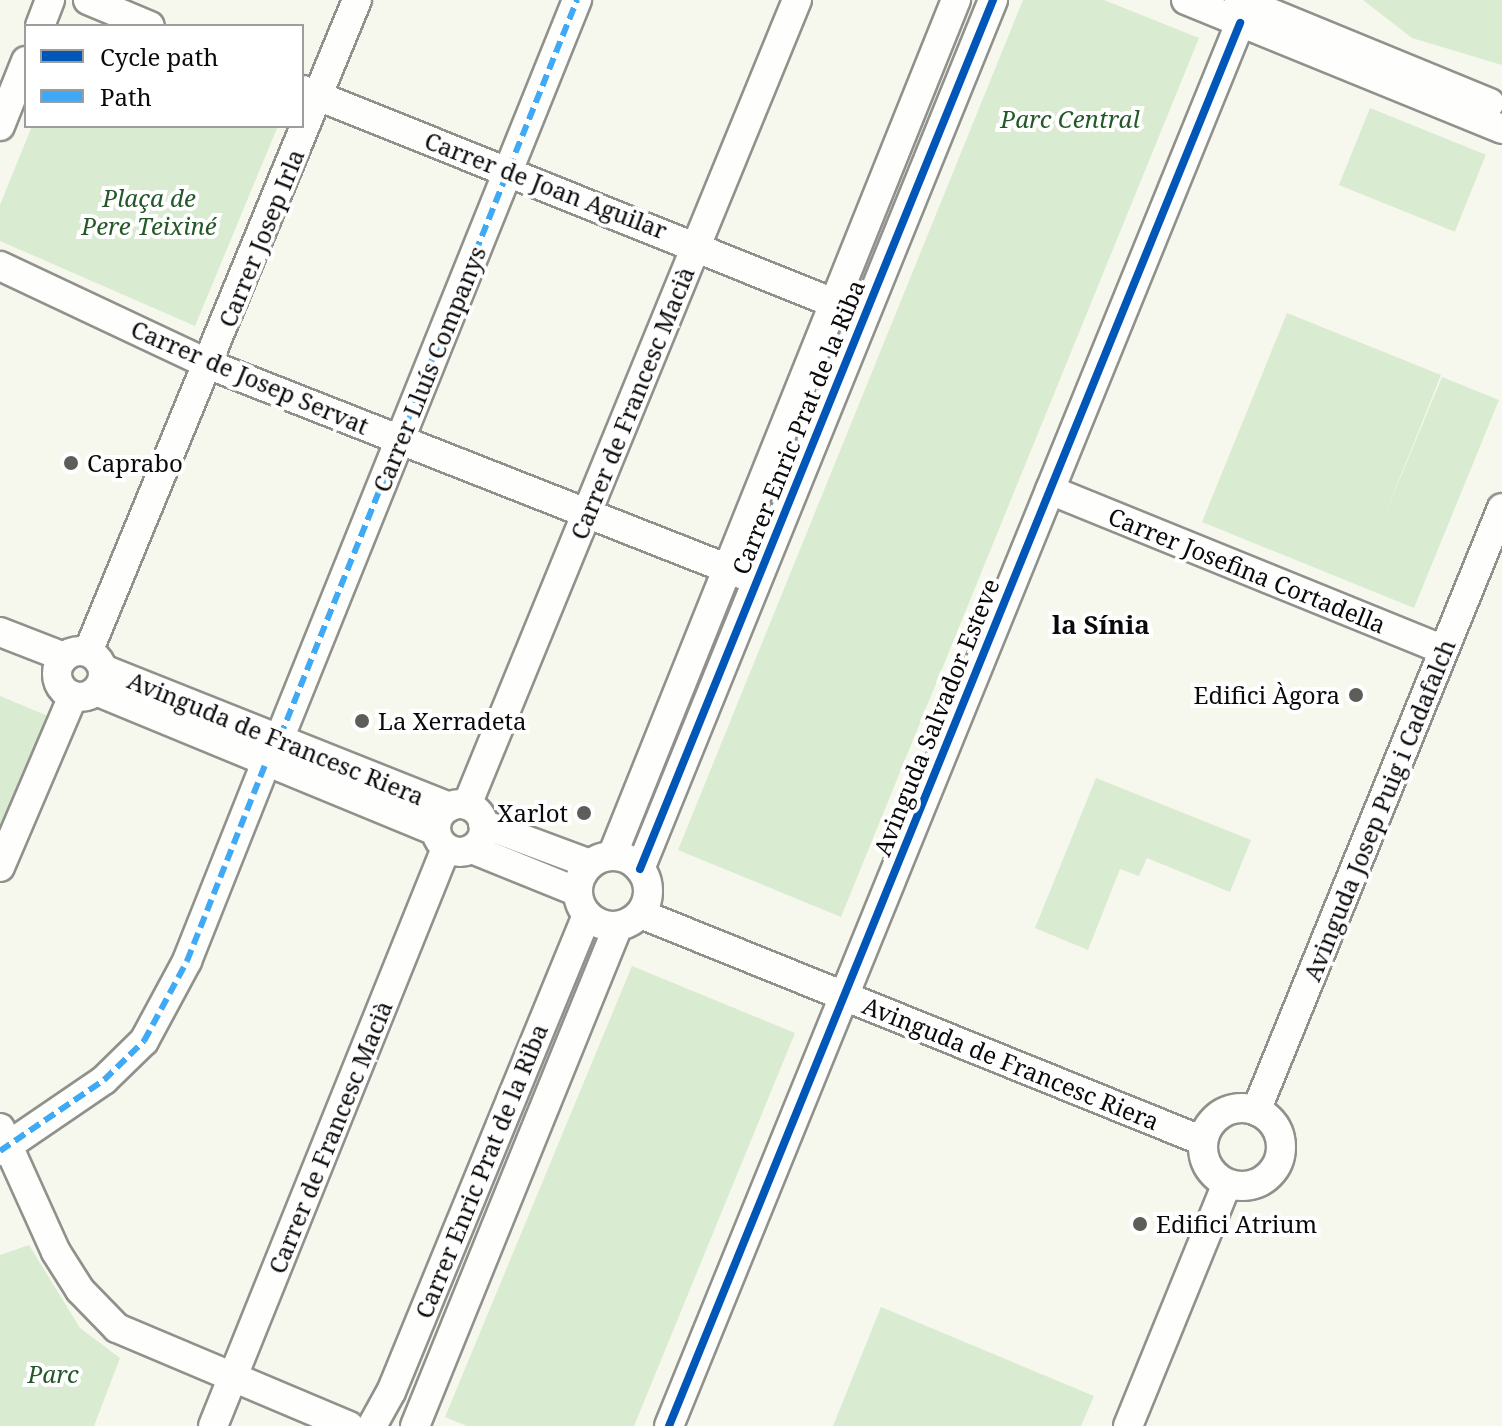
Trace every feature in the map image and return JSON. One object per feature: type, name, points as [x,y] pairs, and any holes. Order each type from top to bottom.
[{"type":"street","points":[[41,24],[50,0]]},
{"type":"street","points":[[88,0],[145,24]]},
{"type":"street","name":"Carrer Josep Irla","points":[[310,93],[357,0]]},
{"type":"street","name":"Carrer Lluís Companys","points":[[3,1143],[104,1080],[144,1041],[187,961],[403,440],[577,0]]},
{"type":"street","name":"Carrer de Francesc Macià","points":[[213,1426],[797,0]]},
{"type":"street","name":"Carrer Enric Prat de la Riba","points":[[373,1426],[391,1392],[582,903],[727,568],[956,0]]},
{"type":"street","name":"Carrer Enric Prat de la Riba","points":[[640,869],[993,0]]},
{"type":"street","points":[[1186,0],[1240,12],[1502,108]]},
{"type":"street","points":[[1240,12],[1502,129]]},
{"type":"street","name":"Avinguda Salvador Esteve","points":[[669,1426],[1050,490],[1240,12]]},
{"type":"street","points":[[0,126],[24,66]]},
{"type":"street","name":"Carrer de Joan Aguilar","points":[[310,93],[696,244],[864,315]]},
{"type":"street","name":"Carrer Josep Irla","points":[[0,867],[210,365],[297,128]]},
{"type":"street","name":"Carrer de Josep Servat","points":[[0,266],[210,365],[759,581]]},
{"type":"street","name":"Carrer Josefina Cortadella","points":[[1050,490],[1444,650]]},
{"type":"street","name":"Avinguda Josep Puig i Cadafalch","points":[[1256,1111],[1502,508]]},
{"type":"street","name":"Avinguda de Francesc Riera","points":[[0,632],[80,673],[273,748],[459,827],[582,903],[604,926],[636,912],[848,987],[1206,1132]]},
{"type":"street","name":"Avinguda de Francesc Riera","points":[[0,652],[80,673]]},
{"type":"street","name":"Avinguda de Francesc Riera","points":[[459,827],[640,869]]},
{"type":"street","points":[[636,912],[640,869]]},
{"type":"street","name":"Carrer Enric Prat de la Riba","points":[[415,1426],[636,912]]},
{"type":"street","points":[[1234,1109],[1256,1111],[1275,1127],[1278,1162],[1259,1183],[1227,1184],[1206,1164],[1206,1132],[1234,1109]]},
{"type":"street","points":[[3,1143],[80,1290],[117,1328],[349,1426]]},
{"type":"street","points":[[1128,1426],[1227,1184]]},
{"type":"street","points":[[373,1426],[391,1419],[406,1426]]},
{"type":"green space","name":"Parc Central","points":[[1023,0],[1104,0],[1199,38],[841,917],[678,850]]},
{"type":"green space","points":[[1363,0],[1502,0],[1502,65],[1412,38]]},
{"type":"green space","points":[[1370,108],[1486,155],[1455,232],[1339,185]]},
{"type":"green space","name":"Plaça de Pere Teixiné","points":[[31,128],[277,128],[195,326],[0,241],[0,205]]},
{"type":"green space","points":[[1287,313],[1441,375],[1380,527],[1442,377],[1499,400],[1414,608],[1202,522]]},
{"type":"green space","points":[[0,696],[48,716],[0,829]]},
{"type":"green space","points":[[1096,778],[1251,840],[1230,892],[1147,858],[1139,876],[1120,869],[1088,950],[1035,928]]},
{"type":"green space","points":[[632,966],[795,1033],[634,1426],[467,1426],[445,1417]]},
{"type":"green space","name":"Parc","points":[[29,1245],[80,1328],[120,1358],[94,1426],[0,1426],[0,1255]]},
{"type":"green space","points":[[881,1307],[1094,1396],[1081,1426],[833,1426]]},
{"type":"marked path","points":[[280,737],[577,0]]},
{"type":"marked path","points":[[0,1151],[104,1080],[144,1041],[187,961],[267,760]]},
{"type":"cycle path","points":[[640,869],[993,0]]},
{"type":"cycle path","points":[[669,1426],[1240,23]]},
{"type":"place","name":"Caprabo","points":[[71,463]]},
{"type":"place","name":"Edifici Àgora","points":[[1356,695]]},
{"type":"place","name":"La Xerradeta","points":[[362,721]]},
{"type":"place","name":"Xarlot","points":[[584,813]]},
{"type":"place","name":"Edifici Atrium","points":[[1140,1224]]},
{"type":"district","name":"la Sínia","points":[[1101,625]]}]
